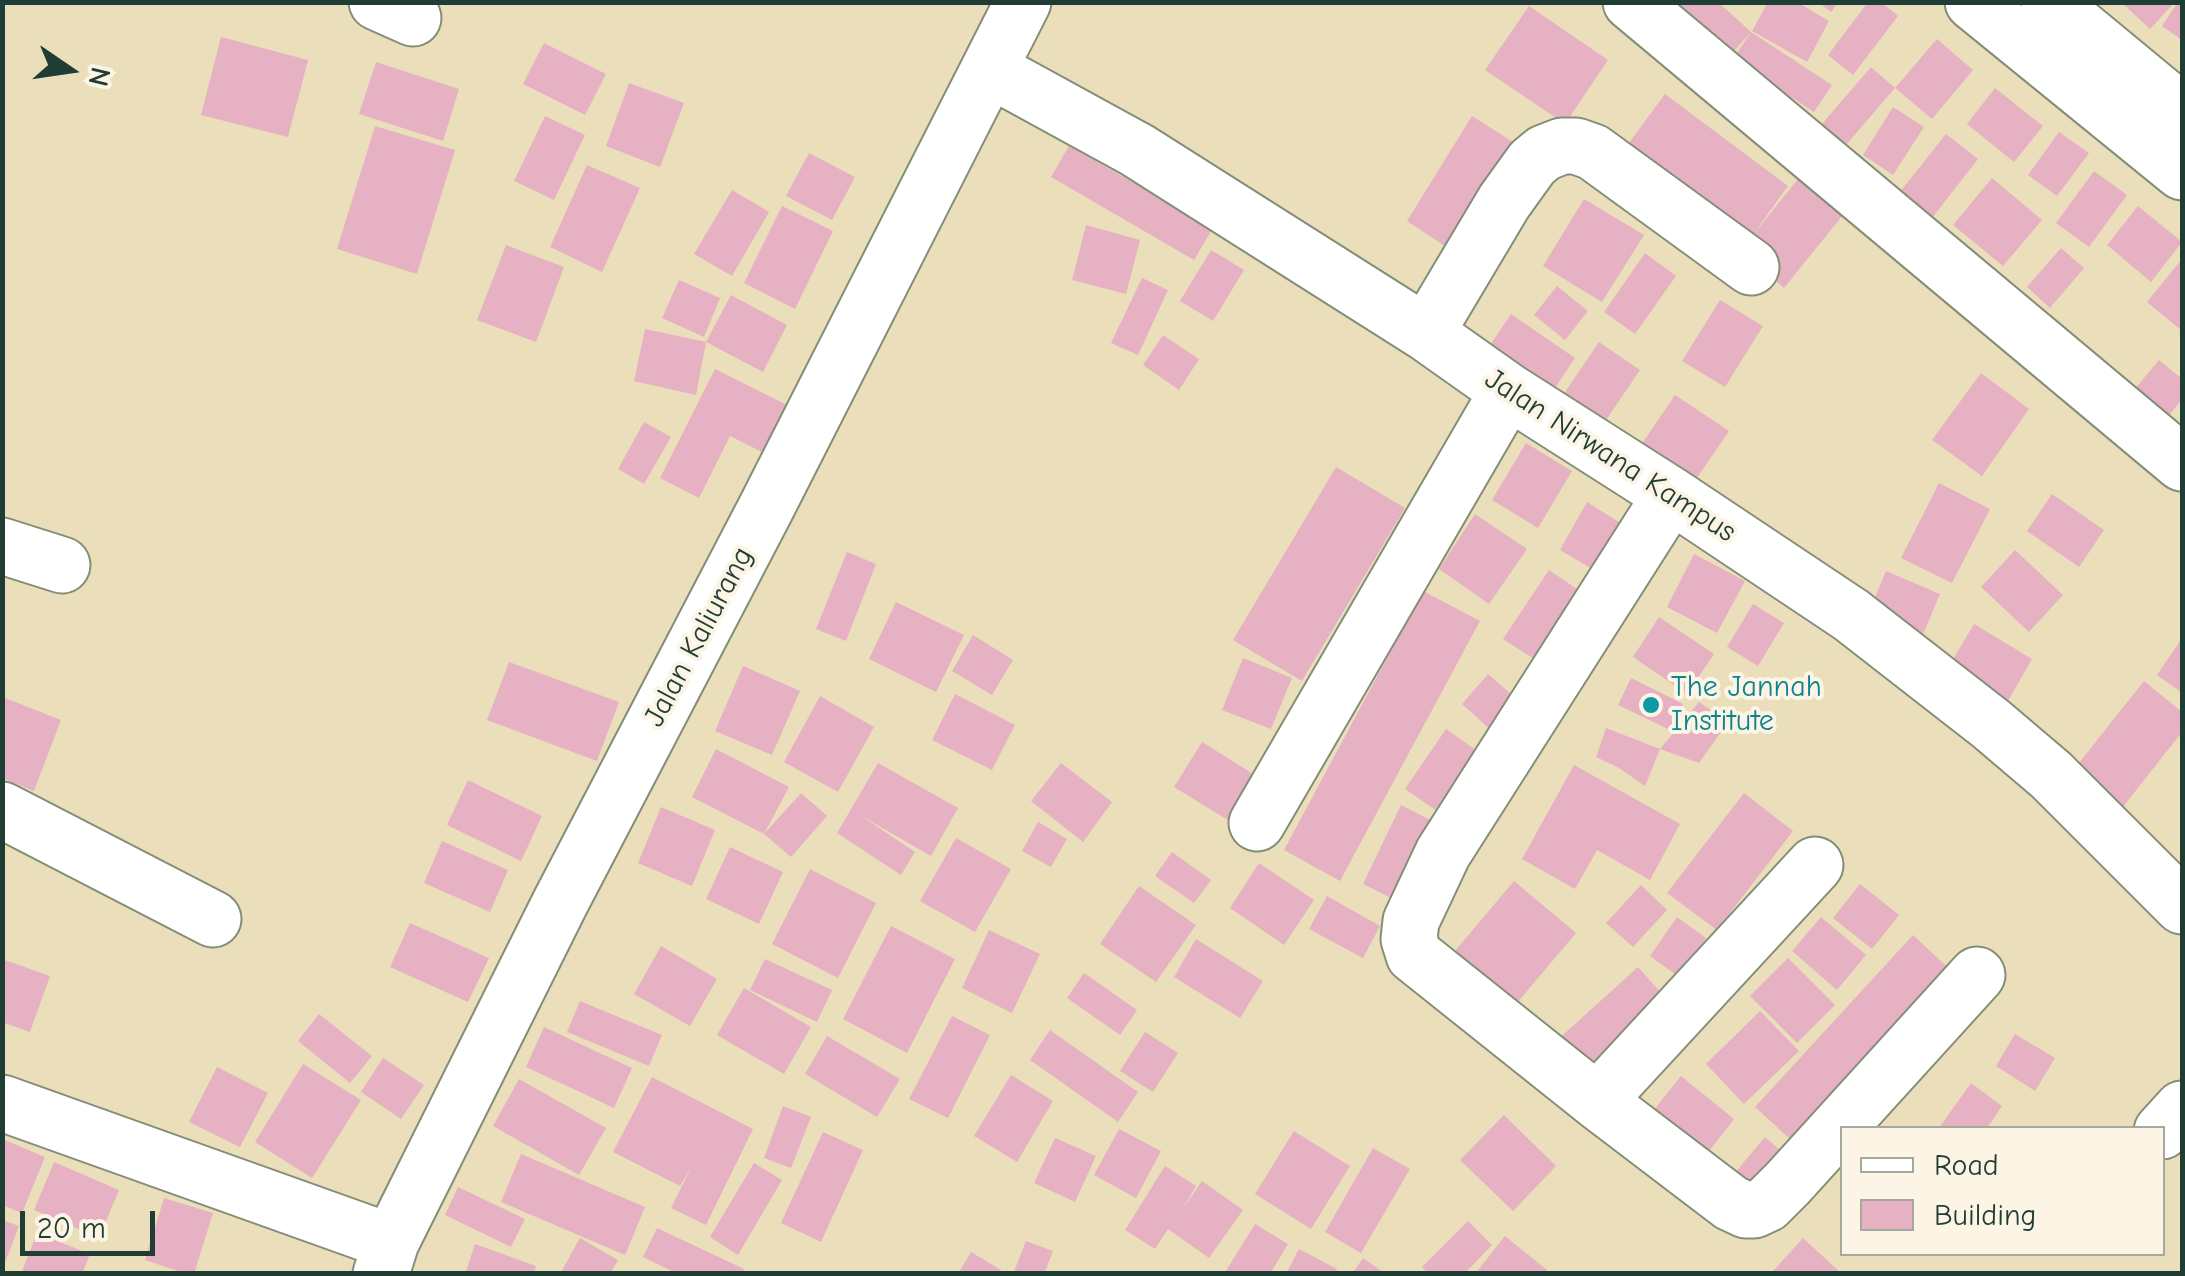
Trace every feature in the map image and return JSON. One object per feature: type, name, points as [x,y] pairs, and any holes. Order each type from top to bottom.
[{"type":"street","name":"Jalan Kaliurang","points":[[386,1258],[560,903],[1024,2]]},
{"type":"street","points":[[1631,2],[2182,463]]},
{"type":"street","points":[[1973,2],[2182,172]]},
{"type":"street","points":[[2049,2],[2182,112]]},
{"type":"street","name":"Jalan Nirwana Kampus","points":[[991,70],[1136,150],[1426,333],[1851,615],[2051,775],[2182,906]]},
{"type":"street","points":[[1426,333],[1504,202],[1532,163],[1562,146],[1593,152],[1751,267]]},
{"type":"street","points":[[1257,823],[1508,391]]},
{"type":"street","points":[[1671,495],[1442,852],[1411,921],[1414,955],[1597,1101],[1737,1208],[1746,1210],[1760,1208],[1788,1183],[1977,975]]},
{"type":"street","points":[[2,546],[62,564]]},
{"type":"street","points":[[2,810],[213,919]]},
{"type":"street","points":[[1597,1101],[1815,865]]},
{"type":"street","points":[[2,1102],[386,1258]]},
{"type":"building","points":[[1674,2],[1718,2],[1751,32],[1731,54]]},
{"type":"building","points":[[1768,2],[1797,2],[1829,21],[1807,62],[1752,31]]},
{"type":"building","points":[[1818,2],[1839,2],[1831,12]]},
{"type":"building","points":[[1868,2],[1881,2],[1898,16],[1853,75],[1828,55]]},
{"type":"building","points":[[2121,2],[2175,2],[2150,29]]},
{"type":"building","points":[[2178,2],[2182,2],[2182,40],[2162,26]]},
{"type":"building","points":[[1529,6],[1608,60],[1565,124],[1485,70]]},
{"type":"building","points":[[1751,32],[1832,85],[1814,112],[1733,59]]},
{"type":"building","points":[[221,37],[308,60],[288,137],[201,115]]},
{"type":"building","points":[[1937,39],[1973,70],[1932,119],[1895,88]]},
{"type":"building","points":[[544,43],[606,74],[585,115],[523,84]]},
{"type":"building","points":[[376,62],[459,89],[443,141],[359,114]]},
{"type":"building","points":[[1871,67],[1895,88],[1845,146],[1821,125]]},
{"type":"building","points":[[629,83],[684,103],[660,167],[606,146]]},
{"type":"building","points":[[1995,88],[2043,126],[2014,162],[1967,124]]},
{"type":"building","points":[[1665,94],[1788,186],[1752,236],[1798,179],[1843,215],[1784,288],[1617,159]]},
{"type":"building","points":[[1893,107],[1924,127],[1893,175],[1863,155]]},
{"type":"building","points":[[545,116],[585,135],[554,200],[514,181]]},
{"type":"building","points":[[1472,116],[1532,154],[1466,260],[1407,221]]},
{"type":"building","points":[[375,126],[455,150],[417,274],[337,249]]},
{"type":"building","points":[[2059,132],[2089,153],[2057,196],[2028,175]]},
{"type":"building","points":[[1946,134],[1978,159],[1932,218],[1899,193]]},
{"type":"building","points":[[1069,146],[1213,228],[1194,260],[1051,177]]},
{"type":"building","points":[[809,153],[855,177],[832,220],[786,196]]},
{"type":"building","points":[[587,165],[640,188],[602,272],[550,247]]},
{"type":"building","points":[[2094,171],[2127,195],[2089,247],[2056,223]]},
{"type":"building","points":[[1992,178],[2042,220],[2003,266],[1953,225]]},
{"type":"building","points":[[732,190],[769,212],[732,276],[694,254]]},
{"type":"building","points":[[1584,199],[1644,235],[1602,302],[1543,266]]},
{"type":"building","points":[[782,206],[833,231],[795,309],[744,283]]},
{"type":"building","points":[[2138,206],[2182,242],[2151,282],[2107,245]]},
{"type":"building","points":[[1086,225],[1140,240],[1126,294],[1072,280]]},
{"type":"building","points":[[506,245],[564,267],[536,342],[477,320]]},
{"type":"building","points":[[2061,248],[2084,268],[2050,308],[2027,287]]},
{"type":"building","points":[[1211,250],[1244,270],[1213,321],[1180,301]]},
{"type":"building","points":[[1645,253],[1676,276],[1635,334],[1604,312]]},
{"type":"building","points":[[2182,259],[2182,331],[2147,302]]},
{"type":"building","points":[[1142,278],[1168,290],[1138,355],[1111,343]]},
{"type":"building","points":[[679,280],[720,298],[704,337],[662,318]]},
{"type":"building","points":[[1557,286],[1588,311],[1565,340],[1534,315]]},
{"type":"building","points":[[731,295],[787,325],[763,372],[706,342]]},
{"type":"building","points":[[1720,300],[1763,326],[1725,387],[1682,361]]},
{"type":"building","points":[[1511,314],[1575,358],[1545,403],[1480,360]]},
{"type":"building","points":[[645,329],[706,342],[696,395],[634,381]]},
{"type":"building","points":[[1163,335],[1199,359],[1179,390],[1143,365]]},
{"type":"building","points":[[1599,342],[1640,370],[1602,426],[1561,398]]},
{"type":"building","points":[[2159,360],[2182,379],[2182,399],[2158,430],[2124,402]]},
{"type":"building","points":[[715,369],[795,409],[772,457],[730,436],[699,498],[660,478]]},
{"type":"building","points":[[1981,373],[2029,409],[1982,476],[1932,440]]},
{"type":"building","points":[[1675,395],[1729,431],[1690,488],[1637,451]]},
{"type":"building","points":[[644,422],[671,437],[644,484],[618,469]]},
{"type":"building","points":[[1526,443],[1572,471],[1538,528],[1492,500]]},
{"type":"building","points":[[1336,467],[1405,508],[1302,681],[1233,640]]},
{"type":"building","points":[[1939,483],[1990,509],[1952,583],[1901,558]]},
{"type":"building","points":[[2052,494],[2104,530],[2079,567],[2027,531]]},
{"type":"building","points":[[1587,502],[1641,536],[1614,582],[1560,550]]},
{"type":"building","points":[[1475,514],[1527,549],[1489,604],[1439,569]]},
{"type":"building","points":[[2015,550],[2063,595],[2029,632],[1981,587]]},
{"type":"building","points":[[847,552],[876,564],[846,641],[816,629]]},
{"type":"building","points":[[1694,554],[1745,581],[1717,633],[1667,607]]},
{"type":"building","points":[[1549,570],[1596,602],[1551,670],[1503,639]]},
{"type":"building","points":[[1886,571],[1940,594],[1921,639],[1867,617]]},
{"type":"building","points":[[1423,591],[1480,621],[1340,881],[1284,850]]},
{"type":"building","points":[[896,602],[964,635],[936,692],[869,659]]},
{"type":"building","points":[[1753,604],[1784,623],[1758,666],[1727,647]]},
{"type":"building","points":[[1659,617],[1714,654],[1687,694],[1633,657]]},
{"type":"building","points":[[1974,624],[2032,659],[2004,708],[1945,673]]},
{"type":"building","points":[[973,635],[1013,660],[992,695],[952,671]]},
{"type":"building","points":[[2182,638],[2182,693],[2157,675]]},
{"type":"building","points":[[1243,658],[1292,678],[1271,729],[1222,710]]},
{"type":"building","points":[[509,662],[619,702],[597,761],[487,720]]},
{"type":"building","points":[[743,666],[800,691],[772,755],[715,731]]},
{"type":"building","points":[[1488,674],[1528,709],[1501,739],[1462,704]]},
{"type":"building","name":"The Jannah Institute","points":[[1631,678],[1683,704],[1670,730],[1618,705]]},
{"type":"building","points":[[2144,681],[2182,712],[2182,732],[2115,817],[2067,778]]},
{"type":"building","points":[[955,694],[1015,725],[992,770],[932,740]]},
{"type":"building","points":[[820,696],[874,727],[838,792],[784,762]]},
{"type":"building","points":[[5,698],[61,720],[34,791],[2,778]]},
{"type":"building","points":[[1699,702],[1728,722],[1699,763],[1660,749]]},
{"type":"building","points":[[1606,728],[1660,749],[1645,786],[1596,757]]},
{"type":"building","points":[[1446,729],[1487,758],[1447,818],[1405,789]]},
{"type":"building","points":[[1202,742],[1258,777],[1231,822],[1174,787]]},
{"type":"building","points":[[716,749],[789,787],[764,834],[692,797]]},
{"type":"building","points":[[878,763],[958,808],[931,856],[863,817],[915,852],[901,875],[837,833]]},
{"type":"building","points":[[1061,763],[1112,802],[1083,842],[1031,801]]},
{"type":"building","points":[[1574,765],[1680,824],[1650,880],[1597,850],[1575,889],[1522,859]]},
{"type":"building","points":[[468,780],[542,816],[521,861],[447,825]]},
{"type":"building","points":[[801,793],[827,816],[791,857],[764,834]]},
{"type":"building","points":[[1744,793],[1793,831],[1717,930],[1667,893]]},
{"type":"building","points":[[1401,805],[1450,830],[1411,908],[1363,884]]},
{"type":"building","points":[[661,807],[715,830],[692,886],[638,863]]},
{"type":"building","points":[[1038,822],[1067,839],[1051,867],[1022,851]]},
{"type":"building","points":[[956,838],[1011,869],[975,932],[920,901]]},
{"type":"building","points":[[442,841],[508,870],[490,912],[424,883]]},
{"type":"building","points":[[730,847],[783,872],[759,924],[706,899]]},
{"type":"building","points":[[1172,852],[1211,880],[1194,903],[1155,876]]},
{"type":"building","points":[[1259,863],[1314,900],[1284,945],[1230,908]]},
{"type":"building","points":[[810,869],[876,903],[838,978],[772,944]]},
{"type":"building","points":[[1514,881],[1576,933],[1517,1003],[1455,951]]},
{"type":"building","points":[[1860,884],[1899,915],[1872,949],[1833,918]]},
{"type":"building","points":[[1641,885],[1667,910],[1633,947],[1606,923]]},
{"type":"building","points":[[1139,886],[1196,925],[1156,982],[1100,944]]},
{"type":"building","points":[[1327,896],[1380,926],[1363,958],[1309,929]]},
{"type":"building","points":[[1677,917],[1706,938],[1679,977],[1650,956]]},
{"type":"building","points":[[1821,917],[1866,955],[1837,990],[1792,951]]},
{"type":"building","points":[[410,923],[489,958],[468,1002],[390,967]]},
{"type":"building","points":[[891,926],[955,959],[907,1053],[843,1019]]},
{"type":"building","points":[[989,930],[1040,954],[1012,1013],[962,988]]},
{"type":"building","points":[[1913,935],[1960,979],[1802,1150],[1755,1107]]},
{"type":"building","points":[[1196,939],[1263,981],[1240,1018],[1174,977]]},
{"type":"building","points":[[661,946],[717,979],[690,1026],[634,994]]},
{"type":"building","points":[[1788,958],[1835,1005],[1797,1043],[1750,996]]},
{"type":"building","points":[[2,959],[50,976],[30,1032],[2,1022]]},
{"type":"building","points":[[765,959],[832,990],[817,1022],[750,990]]},
{"type":"building","points":[[1638,967],[1673,1006],[1588,1082],[1554,1043]]},
{"type":"building","points":[[1084,973],[1137,1010],[1120,1035],[1067,998]]},
{"type":"building","points":[[744,988],[811,1027],[784,1074],[717,1035]]},
{"type":"building","points":[[580,1001],[662,1035],[649,1066],[567,1032]]},
{"type":"building","points":[[1760,1011],[1799,1051],[1744,1104],[1706,1064]]},
{"type":"building","points":[[319,1014],[372,1056],[350,1083],[298,1041]]},
{"type":"building","points":[[952,1016],[990,1035],[948,1118],[909,1099]]},
{"type":"building","points":[[544,1027],[632,1068],[614,1108],[526,1067]]},
{"type":"building","points":[[1050,1030],[1138,1092],[1118,1122],[1030,1060]]},
{"type":"building","points":[[1145,1032],[1178,1053],[1153,1092],[1120,1071]]},
{"type":"building","points":[[2015,1034],[2055,1058],[2035,1091],[1996,1066]]},
{"type":"building","points":[[827,1036],[900,1079],[877,1117],[805,1074]]},
{"type":"building","points":[[383,1058],[424,1085],[401,1119],[361,1092]]},
{"type":"building","points":[[303,1064],[361,1100],[312,1178],[255,1142]]},
{"type":"building","points":[[217,1067],[268,1093],[240,1147],[189,1122]]},
{"type":"building","points":[[1011,1075],[1053,1101],[1017,1162],[974,1136]]},
{"type":"building","points":[[1681,1076],[1734,1119],[1699,1164],[1646,1120]]},
{"type":"building","points":[[652,1077],[753,1129],[706,1225],[671,1208],[691,1168],[680,1186],[613,1152]]},
{"type":"building","points":[[519,1079],[606,1128],[579,1175],[493,1126]]},
{"type":"building","points":[[1971,1083],[2002,1106],[1988,1126],[1940,1126]]},
{"type":"building","points":[[783,1106],[811,1117],[791,1168],[764,1158]]},
{"type":"building","points":[[1504,1115],[1556,1166],[1513,1211],[1460,1160]]},
{"type":"building","points":[[1119,1129],[1161,1151],[1136,1198],[1094,1175]]},
{"type":"building","points":[[1294,1131],[1350,1166],[1311,1229],[1255,1194]]},
{"type":"building","points":[[823,1132],[863,1150],[821,1242],[781,1223]]},
{"type":"building","points":[[1765,1137],[1795,1163],[1763,1201],[1733,1175]]},
{"type":"building","points":[[1055,1138],[1096,1156],[1075,1202],[1034,1183]]},
{"type":"building","points":[[2,1139],[45,1157],[22,1213],[2,1205]]},
{"type":"building","points":[[1373,1148],[1410,1169],[1361,1253],[1325,1232]]},
{"type":"building","points":[[521,1154],[645,1207],[625,1255],[501,1202]]},
{"type":"building","points":[[54,1162],[119,1190],[99,1238],[34,1210]]},
{"type":"building","points":[[754,1163],[782,1180],[738,1255],[710,1237]]},
{"type":"building","points":[[1165,1166],[1196,1186],[1182,1210],[1202,1181],[1243,1210],[1209,1258],[1168,1229],[1155,1249],[1125,1230]]},
{"type":"building","points":[[458,1187],[525,1219],[511,1247],[445,1215]]},
{"type":"building","points":[[164,1198],[213,1213],[194,1274],[145,1260]]},
{"type":"building","points":[[2,1220],[19,1226],[3,1268],[2,1268]]},
{"type":"building","points":[[1468,1221],[1492,1245],[1464,1274],[1429,1274],[1422,1267]]},
{"type":"building","points":[[1255,1224],[1288,1244],[1270,1274],[1224,1274]]},
{"type":"building","points":[[657,1228],[744,1269],[742,1274],[678,1274],[643,1257]]},
{"type":"building","points":[[37,1233],[90,1254],[82,1274],[21,1274]]},
{"type":"building","points":[[1505,1236],[1547,1270],[1545,1274],[1475,1274]]},
{"type":"building","points":[[580,1238],[618,1260],[610,1274],[560,1274]]},
{"type":"building","points":[[1803,1238],[1842,1274],[1775,1274],[1773,1271]]},
{"type":"building","points":[[1026,1241],[1053,1251],[1044,1274],[1013,1274]]},
{"type":"building","points":[[475,1244],[536,1266],[533,1274],[465,1274]]},
{"type":"building","points":[[1299,1249],[1337,1269],[1335,1274],[1286,1274]]},
{"type":"building","points":[[971,1252],[1001,1270],[999,1274],[958,1274]]},
{"type":"building","points":[[1363,1258],[1386,1274],[1352,1274]]},
{"type":"place","name":"The Jannah Institute","points":[[1651,705]]}]
